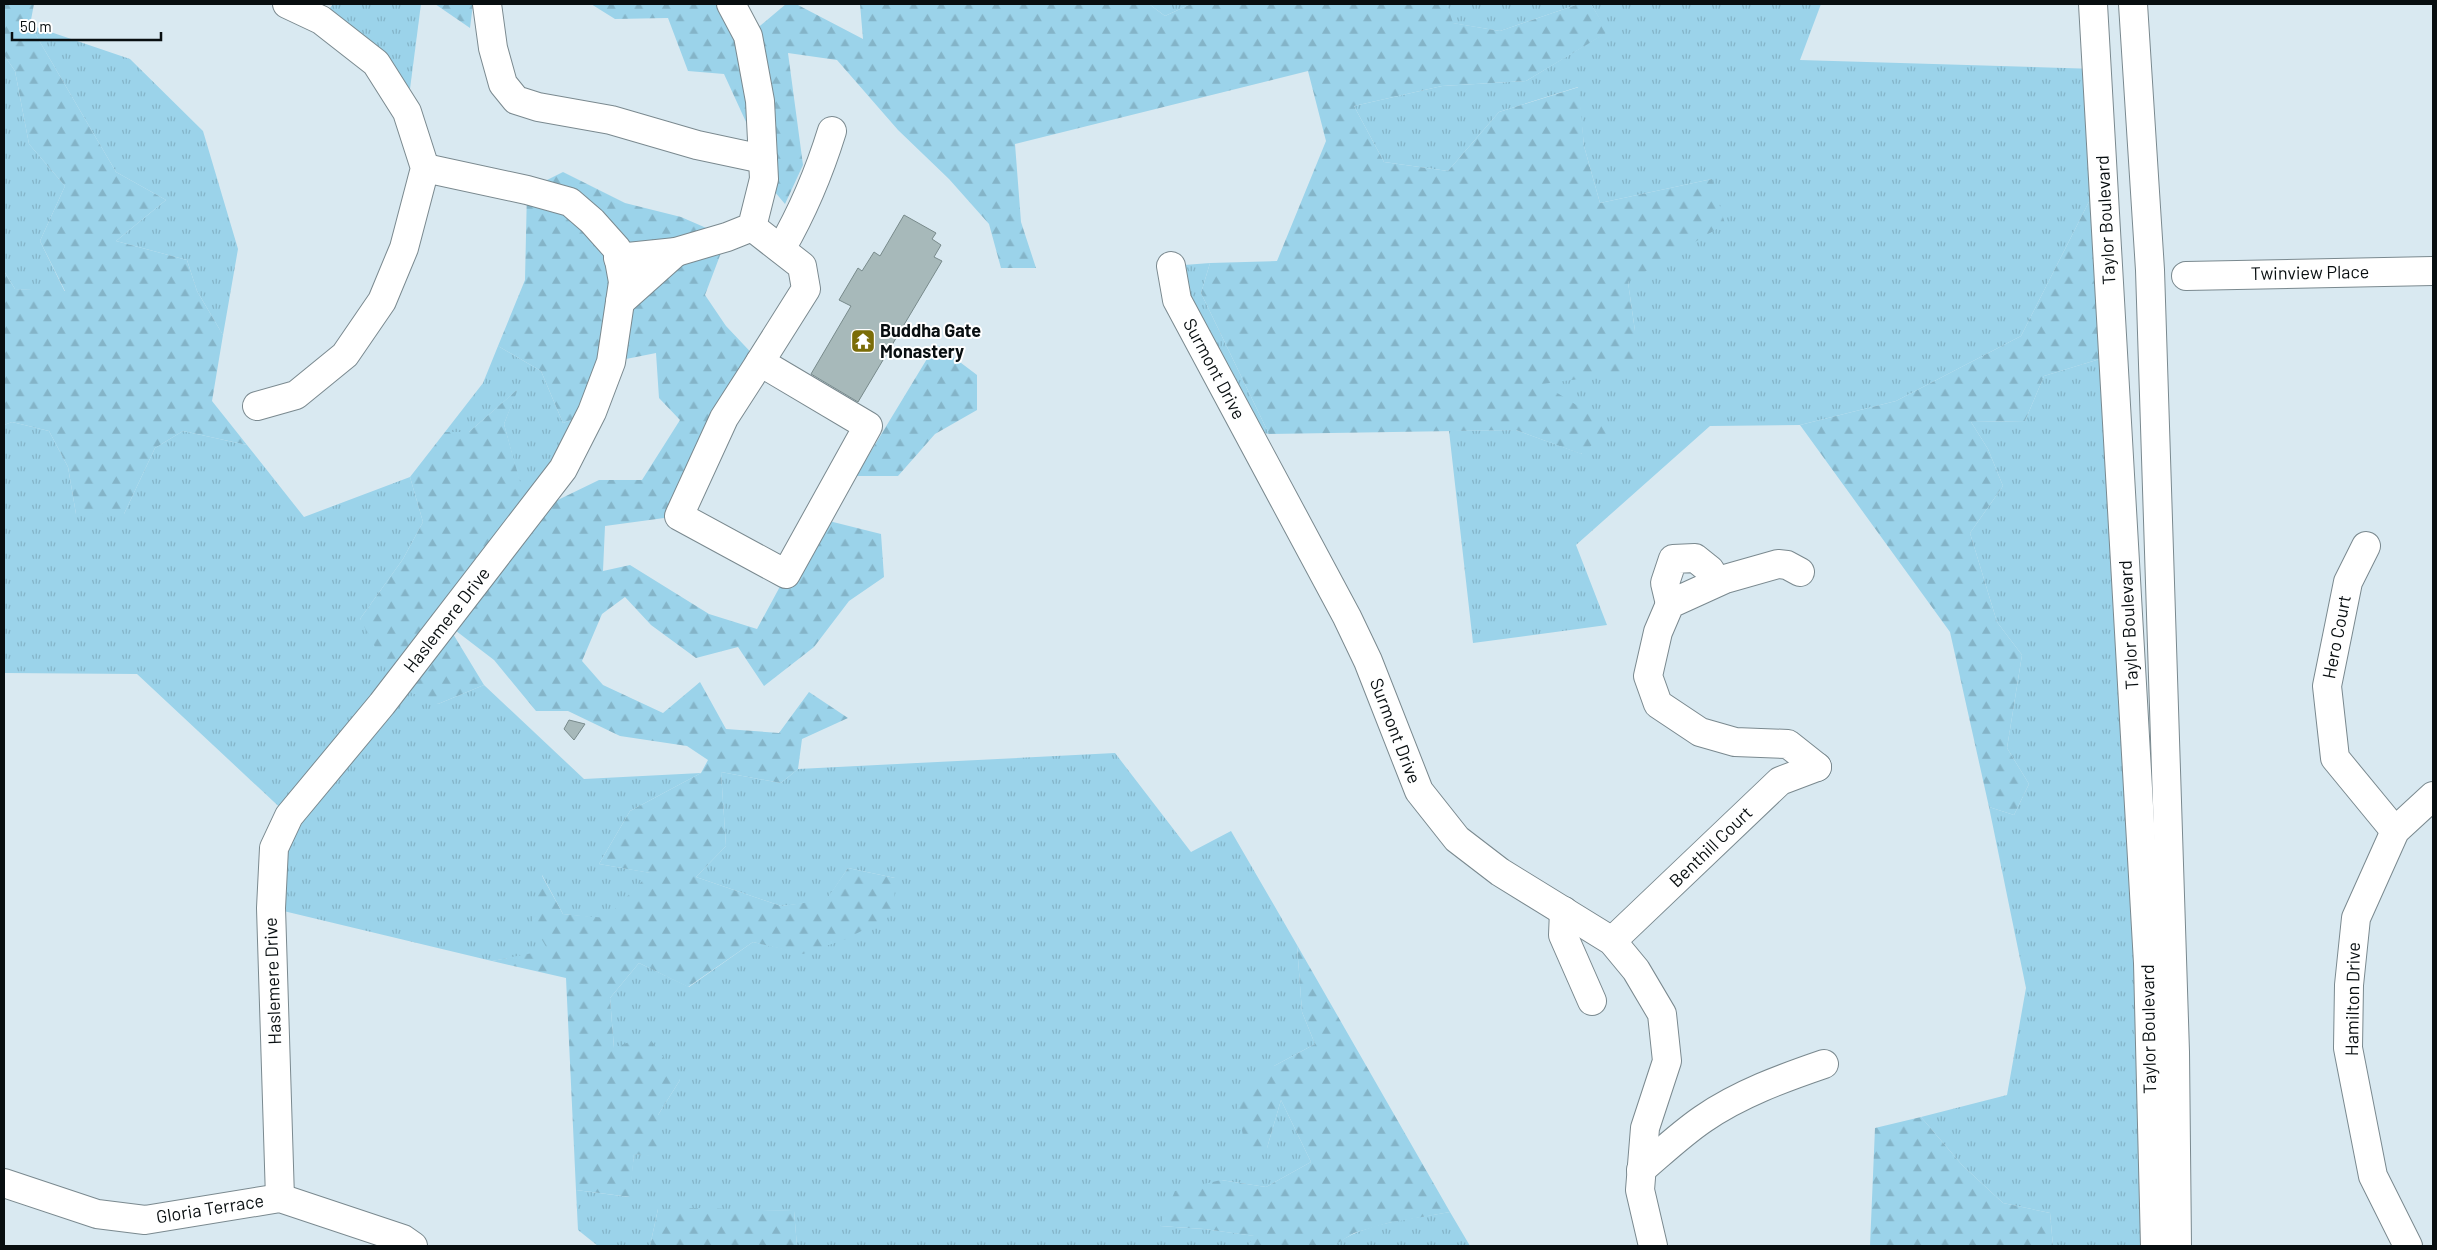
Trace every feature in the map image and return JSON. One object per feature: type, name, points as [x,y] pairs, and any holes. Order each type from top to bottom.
[{"type":"street","points":[[257,406],[296,395],[346,355],[382,301],[404,248],[425,168],[408,112],[376,63],[321,20],[287,4]]},
{"type":"street","points":[[487,4],[493,48],[503,84],[516,100],[538,107],[611,120],[697,145],[763,159]]},
{"type":"street","points":[[732,4],[748,36],[760,101],[764,179],[752,227]]},
{"type":"street","name":"Taylor Boulevard","points":[[2093,4],[2148,963],[2154,1246]]},
{"type":"street","name":"Taylor Boulevard","points":[[2133,4],[2150,270],[2175,1052],[2177,1246]]},
{"type":"street","points":[[781,249],[796,224],[818,177],[832,131]]},
{"type":"street","name":"Haslemere Drive","points":[[280,1198],[271,908],[274,848],[289,816],[382,704],[563,469],[592,412],[611,362],[623,282],[616,249],[592,221],[570,202],[527,190],[425,168]]},
{"type":"street","points":[[752,227],[802,266],[806,289],[724,418],[679,516],[786,574],[868,426],[760,362]]},
{"type":"street","points":[[618,258],[676,252],[752,227]]},
{"type":"street","points":[[620,302],[676,252]]},
{"type":"street","name":"Surmont Drive","points":[[1171,266],[1178,300],[1347,617],[1368,661],[1419,791],[1457,839],[1500,872],[1612,941],[1636,970],[1662,1014],[1667,1061],[1645,1128],[1640,1190],[1653,1246]]},
{"type":"street","name":"Twinview Place","points":[[2186,276],[2433,270]]},
{"type":"street","name":"Hero Court","points":[[2366,546],[2348,582],[2327,686],[2335,758],[2395,831]]},
{"type":"street","points":[[1717,582],[1710,570],[1695,558],[1674,559],[1665,583],[1670,604],[1717,582],[1778,564],[1787,565],[1800,572]]},
{"type":"street","name":"Benthill Court","points":[[1612,941],[1780,781],[1817,766],[1788,744],[1735,742],[1700,732],[1658,704],[1648,676],[1658,632],[1670,604]]},
{"type":"street","name":"Hamilton Drive","points":[[2408,1246],[2373,1176],[2348,1048],[2349,985],[2356,918],[2395,831],[2433,796]]},
{"type":"street","points":[[1564,911],[1564,935],[1592,1001]]},
{"type":"street","points":[[1641,1170],[1702,1119],[1720,1108],[1789,1076],[1824,1064]]},
{"type":"street","name":"Gloria Terrace","points":[[4,1183],[97,1214],[145,1220],[280,1198],[405,1244]]},
{"type":"green space","points":[[4,4],[34,4],[30,25],[116,172],[166,200],[116,241],[187,260],[197,291],[223,335],[212,401],[247,445],[183,431],[155,448],[124,514],[76,514],[68,467],[49,431],[12,422],[4,425],[4,271],[15,289],[65,291],[40,241],[65,186],[29,144],[15,71],[4,55]]},
{"type":"green space","points":[[333,4],[421,4],[407,112],[321,20]]},
{"type":"green space","points":[[435,4],[473,4],[470,28]]},
{"type":"green space","points":[[591,4],[731,4],[748,36],[786,4],[796,4],[863,39],[860,4],[1149,4],[1165,16],[1191,4],[1447,4],[1453,23],[1500,31],[1579,4],[1591,4],[1608,32],[1526,81],[1442,86],[1354,106],[1384,162],[1448,171],[1499,112],[1579,87],[1584,146],[1600,203],[1712,179],[1725,224],[1628,282],[1635,331],[1636,371],[1543,384],[1613,428],[1581,454],[1516,430],[1269,434],[1201,293],[1210,263],[1277,261],[1326,141],[1308,71],[1015,144],[1021,222],[1036,268],[1001,268],[989,224],[949,179],[898,130],[837,60],[788,53],[803,165],[785,204],[764,179],[763,159],[724,74],[688,71],[668,18],[615,19]]},
{"type":"green space","points":[[1149,4],[1191,4],[1165,16]]},
{"type":"green space","points":[[1447,4],[1579,4],[1500,31],[1452,23]]},
{"type":"green space","points":[[1591,4],[1821,4],[1800,60],[2097,69],[2103,174],[2021,336],[1896,401],[1800,425],[1710,426],[1576,545],[1607,625],[1473,643],[1449,431],[1516,430],[1582,454],[1542,384],[1635,331],[1628,282],[1712,179],[1600,203],[1584,146],[1578,87],[1499,112],[1448,171],[1384,162],[1354,106],[1442,86],[1526,81],[1607,32]]},
{"type":"green space","points":[[30,25],[130,59],[203,131],[238,249],[223,335],[197,291],[187,260],[116,241],[166,200],[116,172]]},
{"type":"green space","points":[[4,55],[15,71],[29,144],[65,186],[40,241],[65,292],[15,289],[4,271]]},
{"type":"green space","points":[[563,172],[625,203],[681,217],[727,237],[705,295],[726,326],[760,362],[679,516],[605,526],[603,571],[630,565],[709,614],[757,629],[817,518],[881,534],[884,577],[849,601],[814,647],[764,686],[738,647],[696,658],[651,625],[625,597],[602,614],[582,661],[603,685],[663,713],[700,682],[726,729],[779,733],[809,692],[848,718],[802,739],[798,769],[781,783],[721,772],[726,846],[696,877],[781,906],[826,900],[848,868],[895,878],[894,914],[846,939],[803,954],[753,942],[688,987],[639,963],[610,998],[614,1048],[647,1035],[680,1080],[658,1115],[658,1157],[634,1154],[630,1197],[576,1190],[566,978],[492,961],[548,950],[532,923],[541,874],[563,914],[606,918],[650,873],[599,864],[630,811],[701,773],[708,760],[687,746],[620,736],[568,711],[536,711],[494,660],[447,624],[484,685],[438,704],[396,686],[360,619],[403,559],[423,522],[410,477],[445,432],[469,432],[518,389],[504,424],[529,514],[599,480],[642,480],[680,420],[659,398],[656,353],[611,362],[592,412],[563,423],[541,371],[498,346],[525,280],[527,190]]},
{"type":"green space","points":[[2103,174],[2113,355],[2044,376],[2025,421],[1971,422],[1988,449],[2003,486],[1970,533],[1997,622],[2022,655],[2007,748],[2029,784],[2014,815],[1989,807],[1950,632],[1800,425],[1896,401],[2021,336]]},
{"type":"green space","points":[[1210,263],[1201,293],[1269,434],[1247,430],[1171,266]]},
{"type":"green space","points":[[936,344],[977,375],[977,410],[935,434],[898,476],[856,476]]},
{"type":"green space","points":[[498,346],[541,371],[563,423],[592,412],[528,514],[504,424],[517,390],[469,432],[445,432],[483,383]]},
{"type":"green space","points":[[2113,355],[2155,1246],[2053,1246],[2050,1213],[2003,1203],[1962,1165],[1921,1117],[2007,1095],[2026,988],[1989,807],[2014,815],[2029,784],[2007,748],[2022,655],[1997,622],[1970,533],[2003,486],[1988,449],[1971,422],[2025,421],[2044,376]]},
{"type":"green space","points":[[12,422],[49,431],[68,467],[76,514],[124,514],[155,448],[183,431],[247,445],[304,517],[410,477],[423,522],[403,559],[360,619],[438,704],[484,685],[584,779],[701,773],[630,811],[599,864],[651,873],[606,919],[563,914],[542,875],[549,951],[492,961],[271,908],[289,816],[137,674],[4,673],[4,425]]},
{"type":"green space","points":[[1115,753],[1191,852],[1231,831],[1297,945],[1302,1012],[1315,1044],[1274,1066],[1267,1148],[1281,1100],[1311,1162],[1266,1187],[1221,1180],[1160,1226],[1204,1229],[1255,1236],[1248,1246],[797,1246],[794,1211],[658,1209],[650,1246],[598,1246],[578,1230],[576,1190],[629,1197],[634,1154],[658,1156],[658,1115],[680,1080],[614,1048],[610,998],[639,963],[689,987],[753,942],[803,953],[895,878],[848,868],[826,901],[781,906],[696,877],[726,846],[721,772],[781,783],[798,769]]},
{"type":"green space","points":[[1297,945],[1450,1212],[1388,1223],[1354,1233],[1333,1246],[1248,1246],[1254,1236],[1204,1229],[1160,1226],[1175,1191],[1221,1180],[1266,1187],[1311,1162],[1281,1100],[1267,1148],[1246,1154],[1237,1101],[1274,1066],[1315,1044],[1302,1012]]},
{"type":"green space","points":[[1921,1117],[1962,1165],[2003,1203],[2050,1213],[2053,1246],[1870,1246],[1875,1128]]},
{"type":"green space","points":[[696,1208],[794,1211],[797,1246],[650,1246],[658,1209]]},
{"type":"green space","points":[[1450,1212],[1470,1246],[1333,1246],[1346,1238],[1374,1227]]},
{"type":"building","name":"Buddha Gate Monastery","points":[[904,215],[936,233],[932,239],[941,245],[934,257],[942,261],[858,402],[811,374],[851,306],[839,300],[858,268],[862,271],[874,252],[880,256]]},
{"type":"building","points":[[569,720],[585,724],[574,740],[564,729]]},
{"type":"place","name":"Buddha Gate Monastery","points":[[863,341]]}]
